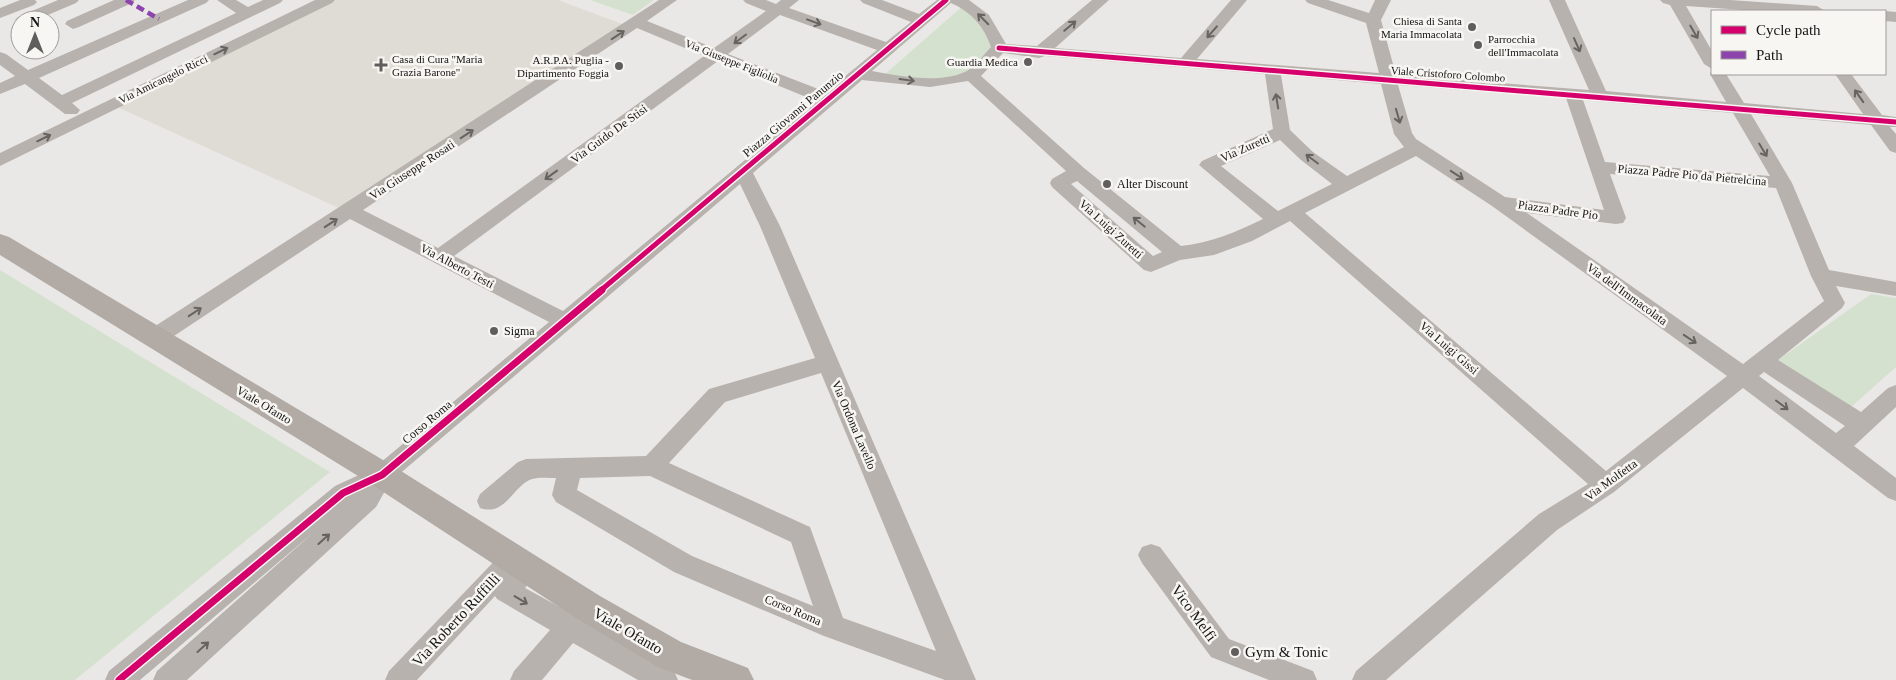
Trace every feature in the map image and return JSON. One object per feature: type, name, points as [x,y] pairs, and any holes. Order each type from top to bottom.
[{"type":"main road","name":"Viale Ofanto","points":[[0,243],[382,475],[520,564],[579,618],[660,673],[736,680]]},
{"type":"street","points":[[47,10],[71,0]]},
{"type":"street","points":[[73,24],[127,0]]},
{"type":"street","points":[[0,89],[200,0]]},
{"type":"street","points":[[225,0],[248,13]]},
{"type":"street","points":[[60,102],[118,74],[165,56],[204,33],[275,0]]},
{"type":"street","name":"Via Giuseppe Rosati","points":[[154,338],[637,23],[669,0]]},
{"type":"street","points":[[751,0],[785,5],[887,48]]},
{"type":"street","points":[[868,0],[920,20]]},
{"type":"street","name":"Piazza Giovanni Panunzio","points":[[742,171],[946,0]]},
{"type":"street","points":[[858,74],[931,82],[971,75],[999,48],[996,35],[987,23],[973,9],[956,0]]},
{"type":"street","points":[[1039,53],[1099,0]]},
{"type":"street","points":[[1185,63],[1239,0]]},
{"type":"street","points":[[1313,0],[1373,20],[1383,0]]},
{"type":"street","points":[[1557,0],[1600,96]]},
{"type":"street","points":[[1668,0],[1796,7],[1811,10]]},
{"type":"street","points":[[1675,0],[1711,62]]},
{"type":"street","points":[[0,7],[30,1]]},
{"type":"street","points":[[0,13],[30,1]]},
{"type":"street","name":"Via Amicangelo Ricci","points":[[0,160],[321,1]]},
{"type":"street","name":"Via Guido De Stisi","points":[[439,257],[785,5]]},
{"type":"street","points":[[172,13],[204,33]]},
{"type":"street","name":"Via dell'Immacolata","points":[[1373,20],[1403,134],[1416,148],[1500,202],[1743,376],[1896,491]]},
{"type":"street","name":"Via Giuseppe Figliolia","points":[[637,23],[827,99]]},
{"type":"street","points":[[128,32],[165,56]]},
{"type":"street","name":"Viale Cristoforo Colombo","points":[[999,48],[1039,53],[1600,96],[1896,122]]},
{"type":"street","points":[[89,50],[139,91]]},
{"type":"street","points":[[0,57],[84,118]]},
{"type":"street","points":[[1272,70],[1282,132],[1307,156],[1344,183]]},
{"type":"street","name":"Via Luigi Zuretti","points":[[971,75],[1078,172],[1177,253],[1151,265],[1059,183],[1078,172]]},
{"type":"street","points":[[1719,75],[1783,183],[1821,276],[1896,289]]},
{"type":"street","points":[[1844,75],[1896,147]]},
{"type":"street","points":[[1573,94],[1600,167]]},
{"type":"street","name":"Via Zuretti","points":[[1208,165],[1282,132]]},
{"type":"street","points":[[1177,253],[1208,250],[1245,236],[1344,183],[1416,148]]},
{"type":"street","name":"Via Luigi Gissi","points":[[1208,165],[1283,215],[1606,485]]},
{"type":"street","name":"Piazza Padre Pio da Pietrelcina","points":[[1600,167],[1783,183]]},
{"type":"street","name":"Piazza Padre Pio","points":[[1500,202],[1616,218],[1600,167]]},
{"type":"street","name":"Corso Roma","points":[[119,680],[343,493],[382,475],[742,171]]},
{"type":"street","name":"Via Ordona Lavello","points":[[742,171],[770,226],[961,676]]},
{"type":"street","name":"Via Alberto Testi","points":[[350,211],[564,321]]},
{"type":"street","name":"Via Molfetta","points":[[1366,680],[1548,522],[1606,485],[1835,303],[1821,276]]},
{"type":"street","points":[[1762,360],[1861,424]]},
{"type":"street","points":[[652,466],[717,394],[827,363]]},
{"type":"street","points":[[1837,447],[1896,394]]},
{"type":"street","name":"Corso Roma","points":[[489,501],[526,469],[652,466],[801,535],[833,626]]},
{"type":"street","name":"Corso Roma","points":[[570,468],[564,495],[683,564],[961,676]]},
{"type":"street","name":"Corso Roma","points":[[167,680],[367,500],[382,475]]},
{"type":"street","name":"Vico Melfi","points":[[1151,555],[1220,648],[1304,680]]},
{"type":"street","name":"Via Roberto Ruffilli","points":[[400,680],[520,564]]},
{"type":"street","points":[[524,680],[579,618]]},
{"type":"shaded area","name":"Casa di Cura \"Maria Grazia Barone\"","points":[[336,0],[558,0],[625,25],[339,208],[115,106]]},
{"type":"green space","points":[[590,0],[654,0],[633,15]]},
{"type":"green space","points":[[964,5],[972,12],[995,46],[977,66],[960,75],[939,79],[917,79],[885,74]]},
{"type":"green space","points":[[0,270],[330,472],[75,680],[0,680]]},
{"type":"green space","points":[[1871,294],[1896,298],[1896,367],[1850,408],[1778,360]]},
{"type":"marked path","points":[[126,0],[159,19]]},
{"type":"cycle path","points":[[119,680],[343,493],[382,475],[946,0]]},
{"type":"cycle path","points":[[999,48],[1600,96],[1896,122]]},
{"type":"place","name":"Chiesa di Santa Maria Immacolata","points":[[1472,27]]},
{"type":"place","name":"Parrocchia dell'Immacolata","points":[[1478,45]]},
{"type":"place","name":"Guardia Medica","points":[[1028,62]]},
{"type":"place","name":"Casa di Cura \"Maria Grazia Barone\"","points":[[381,65]]},
{"type":"place","name":"A.R.P.A. Puglia - Dipartimento Foggia","points":[[619,66]]},
{"type":"place","name":"Alter Discount","points":[[1107,184]]},
{"type":"place","name":"Sigma","points":[[494,331]]},
{"type":"place","name":"Gym & Tonic","points":[[1235,652]]}]
